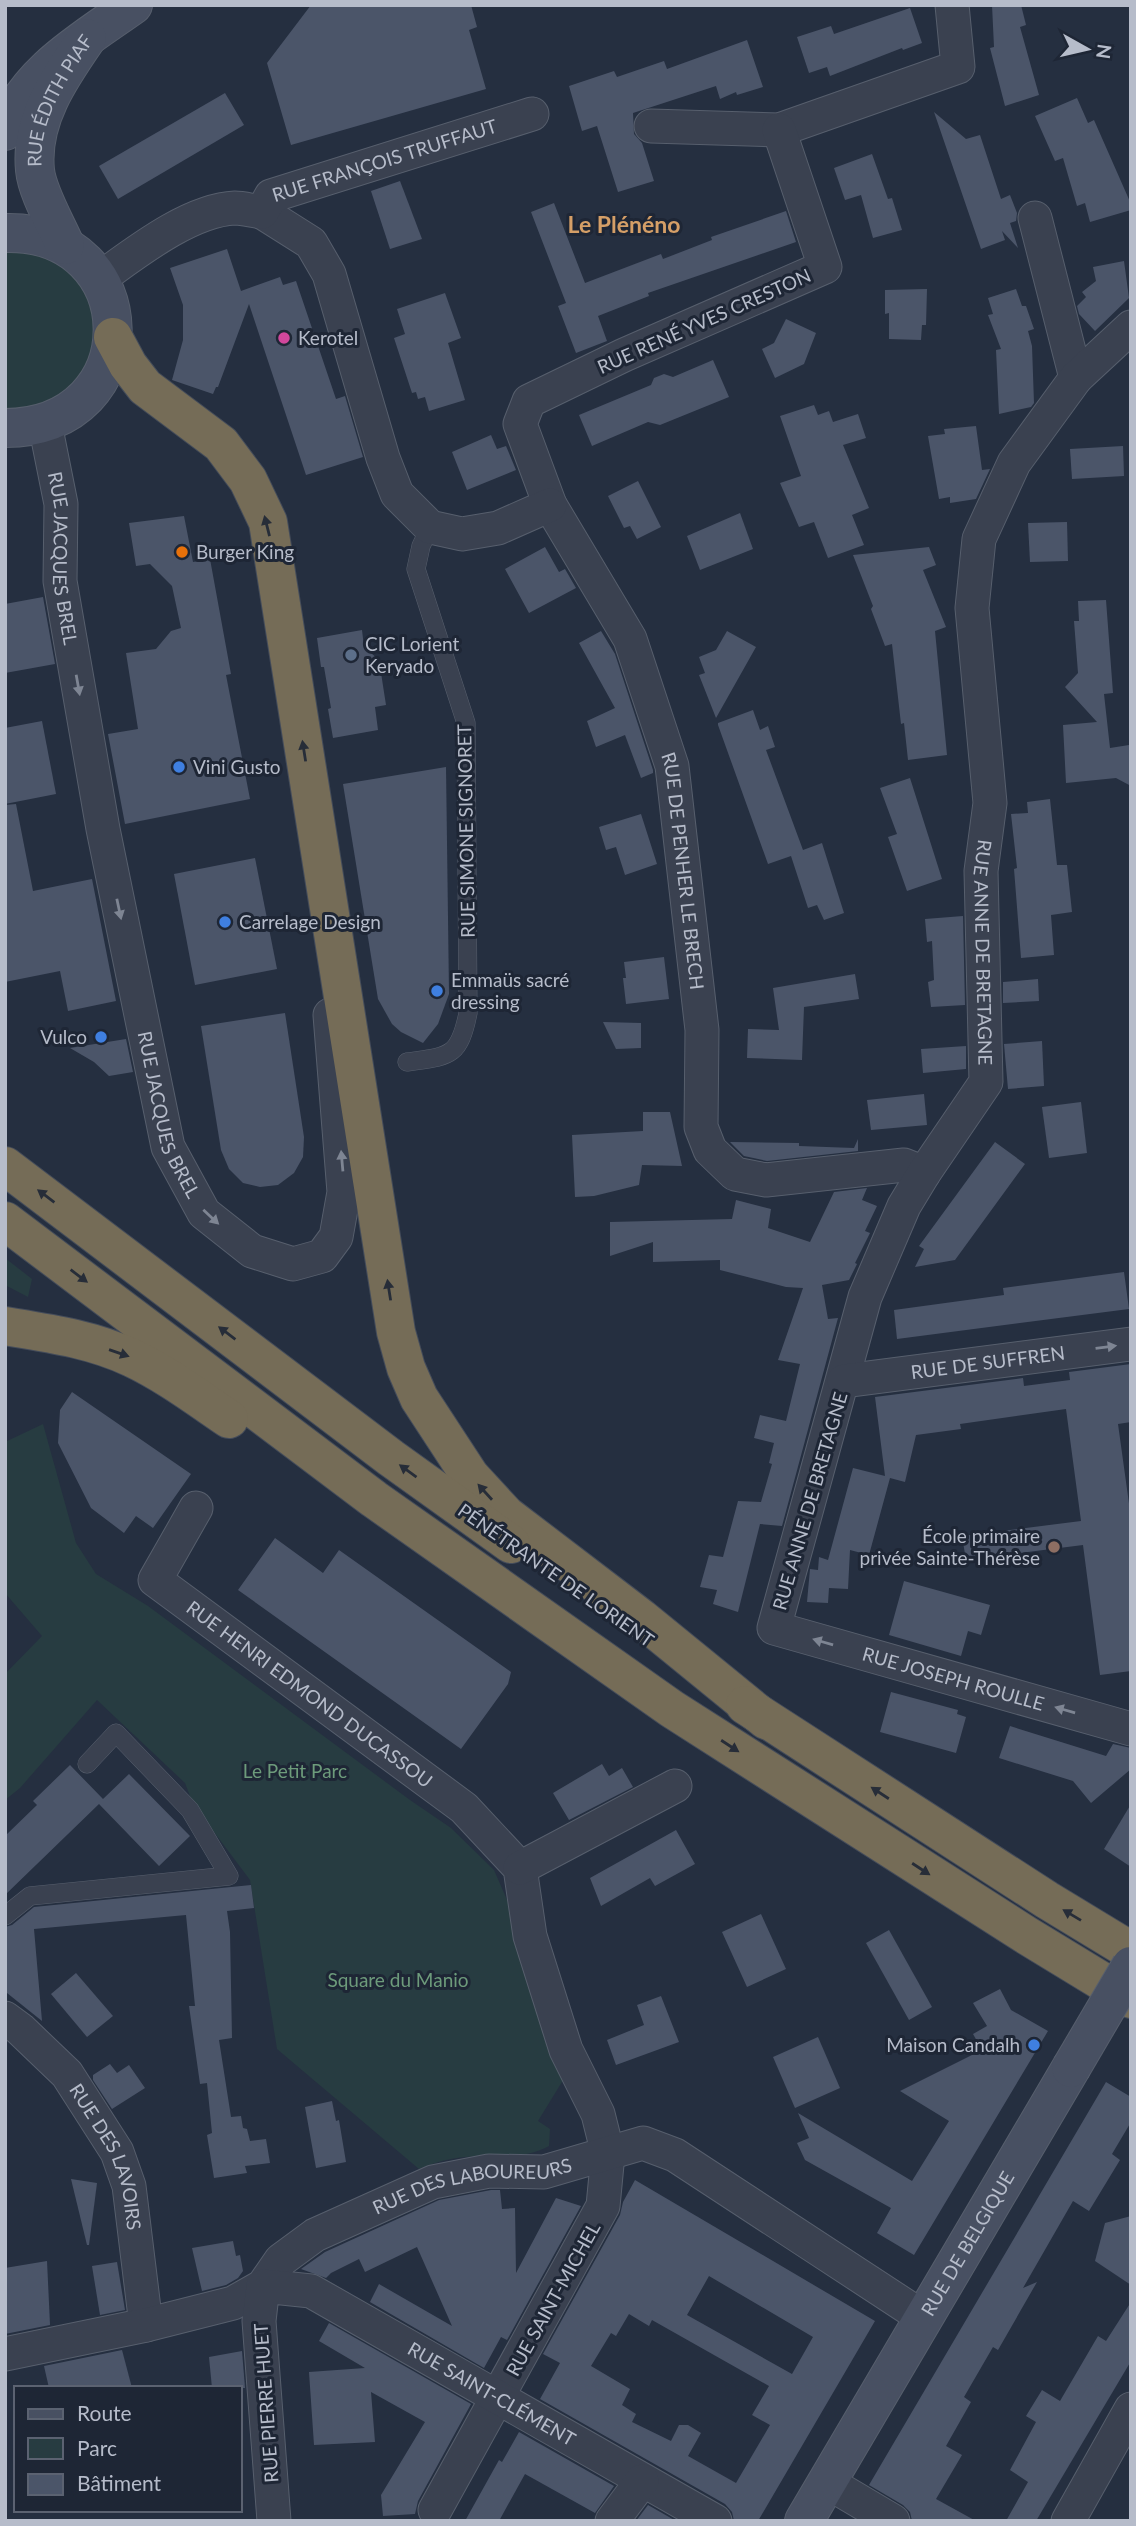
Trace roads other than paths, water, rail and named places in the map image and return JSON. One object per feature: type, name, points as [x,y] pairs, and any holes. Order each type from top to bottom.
[{"type":"highway","points":[[114,337],[128,365],[145,387],[221,444],[248,480],[268,522],[396,1332],[406,1368],[419,1398],[470,1476],[506,1515],[641,1618],[766,1720]]},
{"type":"highway","name":"PÉNÉTRANTE DE LORIENT","points":[[5,1166],[391,1458],[582,1596],[766,1720],[1131,1951]]},
{"type":"highway","points":[[5,1221],[374,1499],[672,1709]]},
{"type":"highway","points":[[5,1326],[75,1338],[132,1358],[193,1394],[363,1513],[526,1622],[672,1709],[1131,1999]]},
{"type":"main road","points":[[87,38],[133,5]]},
{"type":"main road","name":"RUE ÉDITH PIAF","points":[[5,131],[20,101],[42,73],[87,38]]},
{"type":"main road","name":"RUE ÉDITH PIAF","points":[[65,245],[35,172],[36,134],[59,79],[87,38]]},
{"type":"main road","points":[[5,233],[26,232],[49,238],[65,245],[87,262],[99,279],[111,309],[114,337],[110,357],[99,382],[79,406],[60,419],[45,424],[27,428],[5,428]]},
{"type":"main road","name":"RUE DE BELGIQUE","points":[[804,2521],[1131,1966]]},
{"type":"street","points":[[651,126],[779,130],[958,67],[951,5]]},
{"type":"street","name":"RUE FRANÇOIS TRUFFAUT","points":[[99,279],[173,229],[210,214],[234,208],[262,212],[271,196],[532,114]]},
{"type":"street","name":"RUE RENÉ YVES CRESTON","points":[[529,401],[624,355],[825,267],[779,130]]},
{"type":"street","points":[[262,212],[311,243],[329,274],[383,458],[397,495],[430,527],[462,534],[498,527],[550,505]]},
{"type":"street","points":[[1035,218],[1076,378]]},
{"type":"street","name":"RUE ANNE DE BRETAGNE","points":[[774,1628],[865,1297],[904,1206],[923,1173],[986,1082],[981,871],[990,803],[972,608],[979,539],[1014,463],[1076,378],[1131,327]]},
{"type":"street","name":"RUE DE PENHER LE BRECH","points":[[529,401],[520,424],[550,505],[630,639],[672,766],[702,1030],[701,1127],[710,1150],[735,1174],[766,1180],[904,1165],[923,1173]]},
{"type":"street","name":"RUE JACQUES BREL","points":[[45,424],[61,504],[60,581],[103,829],[168,1147],[204,1213],[252,1251],[293,1264],[322,1256],[337,1237],[344,1192],[312,800]]},
{"type":"street","name":"RUE DE SUFFREN","points":[[844,1381],[1131,1344]]},
{"type":"street","name":"RUE HENRI EDMOND DUCASSOU","points":[[196,1508],[155,1580],[464,1808],[520,1868]]},
{"type":"street","name":"RUE JOSEPH ROULLE","points":[[774,1628],[1131,1729]]},
{"type":"street","points":[[608,2154],[598,2113],[566,2050],[530,1936],[520,1868],[675,1786]]},
{"type":"street","name":"RUE DES LAVOIRS","points":[[5,2018],[67,2074],[117,2152],[129,2186],[146,2325]]},
{"type":"street","name":"RUE DES LABOUREURS","points":[[5,2354],[146,2325],[233,2302],[263,2286],[281,2260],[315,2235],[433,2182],[489,2171],[544,2172],[643,2143],[675,2155],[923,2318]]},
{"type":"street","name":"RUE SAINT-MICHEL","points":[[435,2510],[603,2206],[608,2154]]},
{"type":"street","name":"RUE SAINT-CLÉMENT","points":[[263,2286],[311,2291],[715,2521]]},
{"type":"street","name":"RUE PIERRE HUET","points":[[263,2286],[259,2321],[274,2521]]},
{"type":"street","points":[[1068,2521],[1131,2409]]},
{"type":"street","points":[[612,2521],[642,2481]]},
{"type":"street","points":[[827,2482],[892,2521]]},
{"type":"lane","name":"RUE SIMONE SIGNORET","points":[[407,1062],[445,1056],[457,1047],[468,1013],[466,723],[416,569],[421,546],[430,527]]},
{"type":"lane","points":[[5,1916],[30,1896],[229,1876],[190,1810],[116,1733],[87,1763]]},
{"type":"place","name":"Kerotel","points":[[284,338]]},
{"type":"place","name":"Burger King","points":[[182,552]]},
{"type":"place","name":"CIC Lorient Keryado","points":[[351,655]]},
{"type":"place","name":"Vini Gusto","points":[[179,767]]},
{"type":"place","name":"Carrelage Design","points":[[225,922]]},
{"type":"place","name":"Emmaüs sacré dressing","points":[[437,991]]},
{"type":"place","name":"Vulco","points":[[101,1037]]},
{"type":"place","name":"École primaire privée Sainte-Thérèse","points":[[1054,1547]]},
{"type":"place","name":"Maison Candalh","points":[[1034,2045]]},
{"type":"district","name":"Le Plénéno","points":[[624,225]]},
{"type":"park label","name":"Le Petit Parc","points":[[295,1771]]},
{"type":"park label","name":"Square du Manio","points":[[398,1980]]}]
